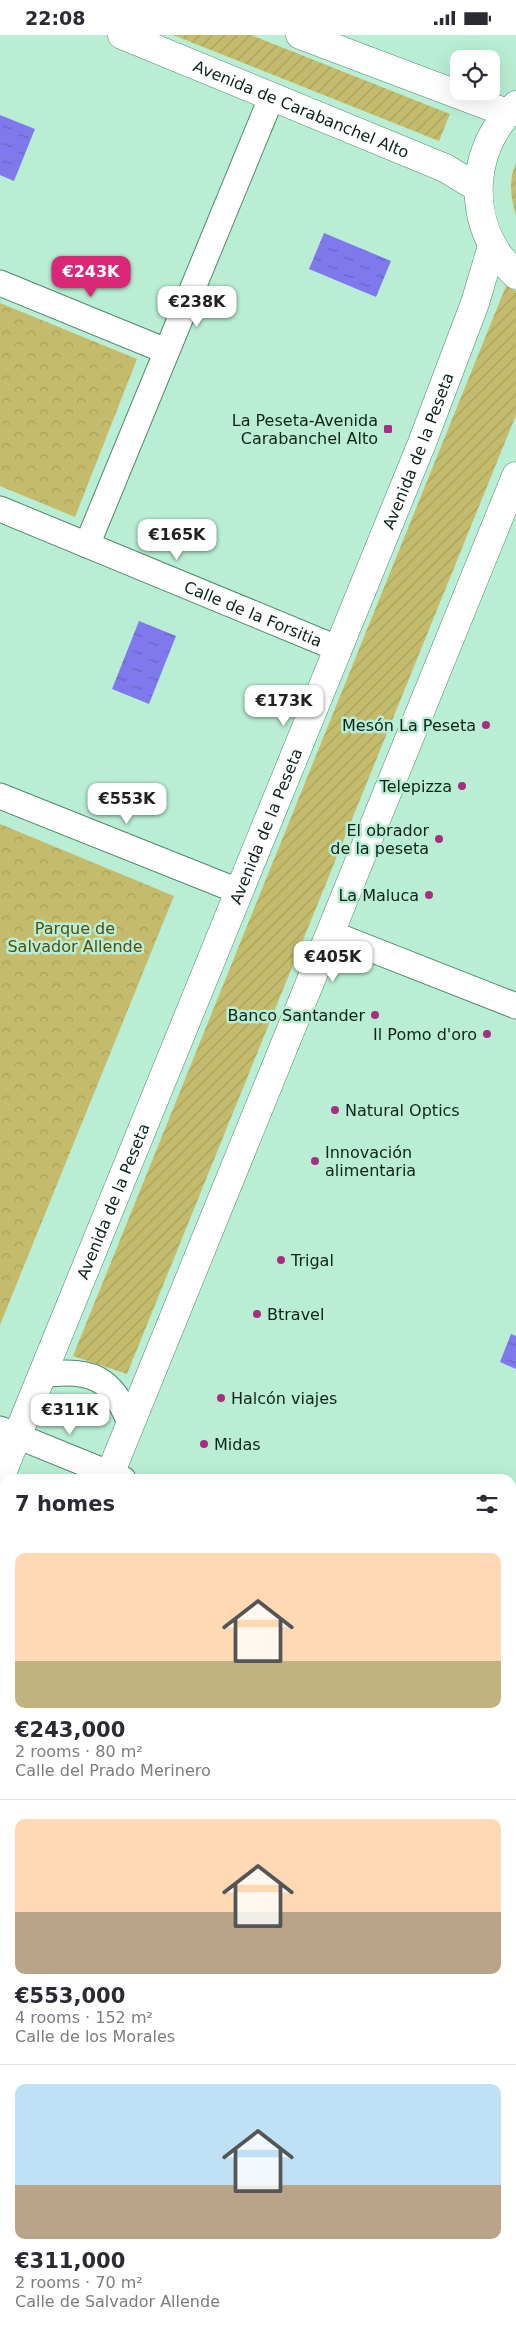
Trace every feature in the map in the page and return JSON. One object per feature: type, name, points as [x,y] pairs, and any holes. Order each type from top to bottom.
[{"type":"street","name":"Avenida de Carabanchel Alto","points":[[122,35],[445,168],[478,188]]},
{"type":"street","points":[[300,35],[512,109],[492,136],[481,161],[478,188],[481,218],[492,246],[516,275]]},
{"type":"street","points":[[88,545],[272,96]]},
{"type":"street","name":"Avenida de la Peseta","points":[[1,1474],[8,1433],[42,1375],[238,891],[339,649],[475,303],[492,246]]},
{"type":"street","points":[[0,283],[166,351]]},
{"type":"street","points":[[114,1474],[130,1424],[516,476]]},
{"type":"street","name":"Calle de la Forsitia","points":[[0,509],[339,649]]},
{"type":"street","points":[[0,796],[238,891]]},
{"type":"street","points":[[330,933],[516,1006]]},
{"type":"street","points":[[42,1375],[60,1372],[99,1379],[114,1390],[130,1424]]},
{"type":"street","points":[[8,1433],[106,1474]]},
{"type":"green space","points":[[173,35],[251,35],[450,114],[439,141]]},
{"type":"green space","points":[[516,163],[516,216],[511,189],[513,169]]},
{"type":"green space","points":[[506,286],[516,291],[516,415],[127,1374],[73,1356]]},
{"type":"green space","points":[[0,303],[137,359],[75,517],[0,486]]},
{"type":"green space","name":"Parque de Salvador Allende","points":[[0,824],[174,896],[0,1325]]},
{"type":"water","points":[[0,115],[35,129],[14,181],[0,175]]},
{"type":"water","points":[[324,233],[391,261],[376,297],[309,269]]},
{"type":"water","points":[[139,621],[176,636],[149,704],[112,689]]},
{"type":"water","points":[[511,1334],[516,1336],[516,1369],[500,1362]]},
{"type":"place","name":"La Peseta-Avenida Carabanchel Alto","points":[[388,429]]},
{"type":"place","name":"Mesón La Peseta","points":[[486,725]]},
{"type":"place","name":"Telepizza","points":[[462,786]]},
{"type":"place","name":"El obrador de la peseta","points":[[439,839]]},
{"type":"place","name":"La Maluca","points":[[429,895]]},
{"type":"place","name":"Banco Santander","points":[[375,1015]]},
{"type":"place","name":"Il Pomo d'oro","points":[[487,1034]]},
{"type":"place","name":"Natural Optics","points":[[335,1110]]},
{"type":"place","name":"Innovación alimentaria","points":[[315,1161]]},
{"type":"place","name":"Trigal","points":[[281,1260]]},
{"type":"place","name":"Btravel","points":[[257,1314]]},
{"type":"place","name":"Halcón viajes","points":[[221,1398]]},
{"type":"place","name":"Midas","points":[[204,1444]]}]
